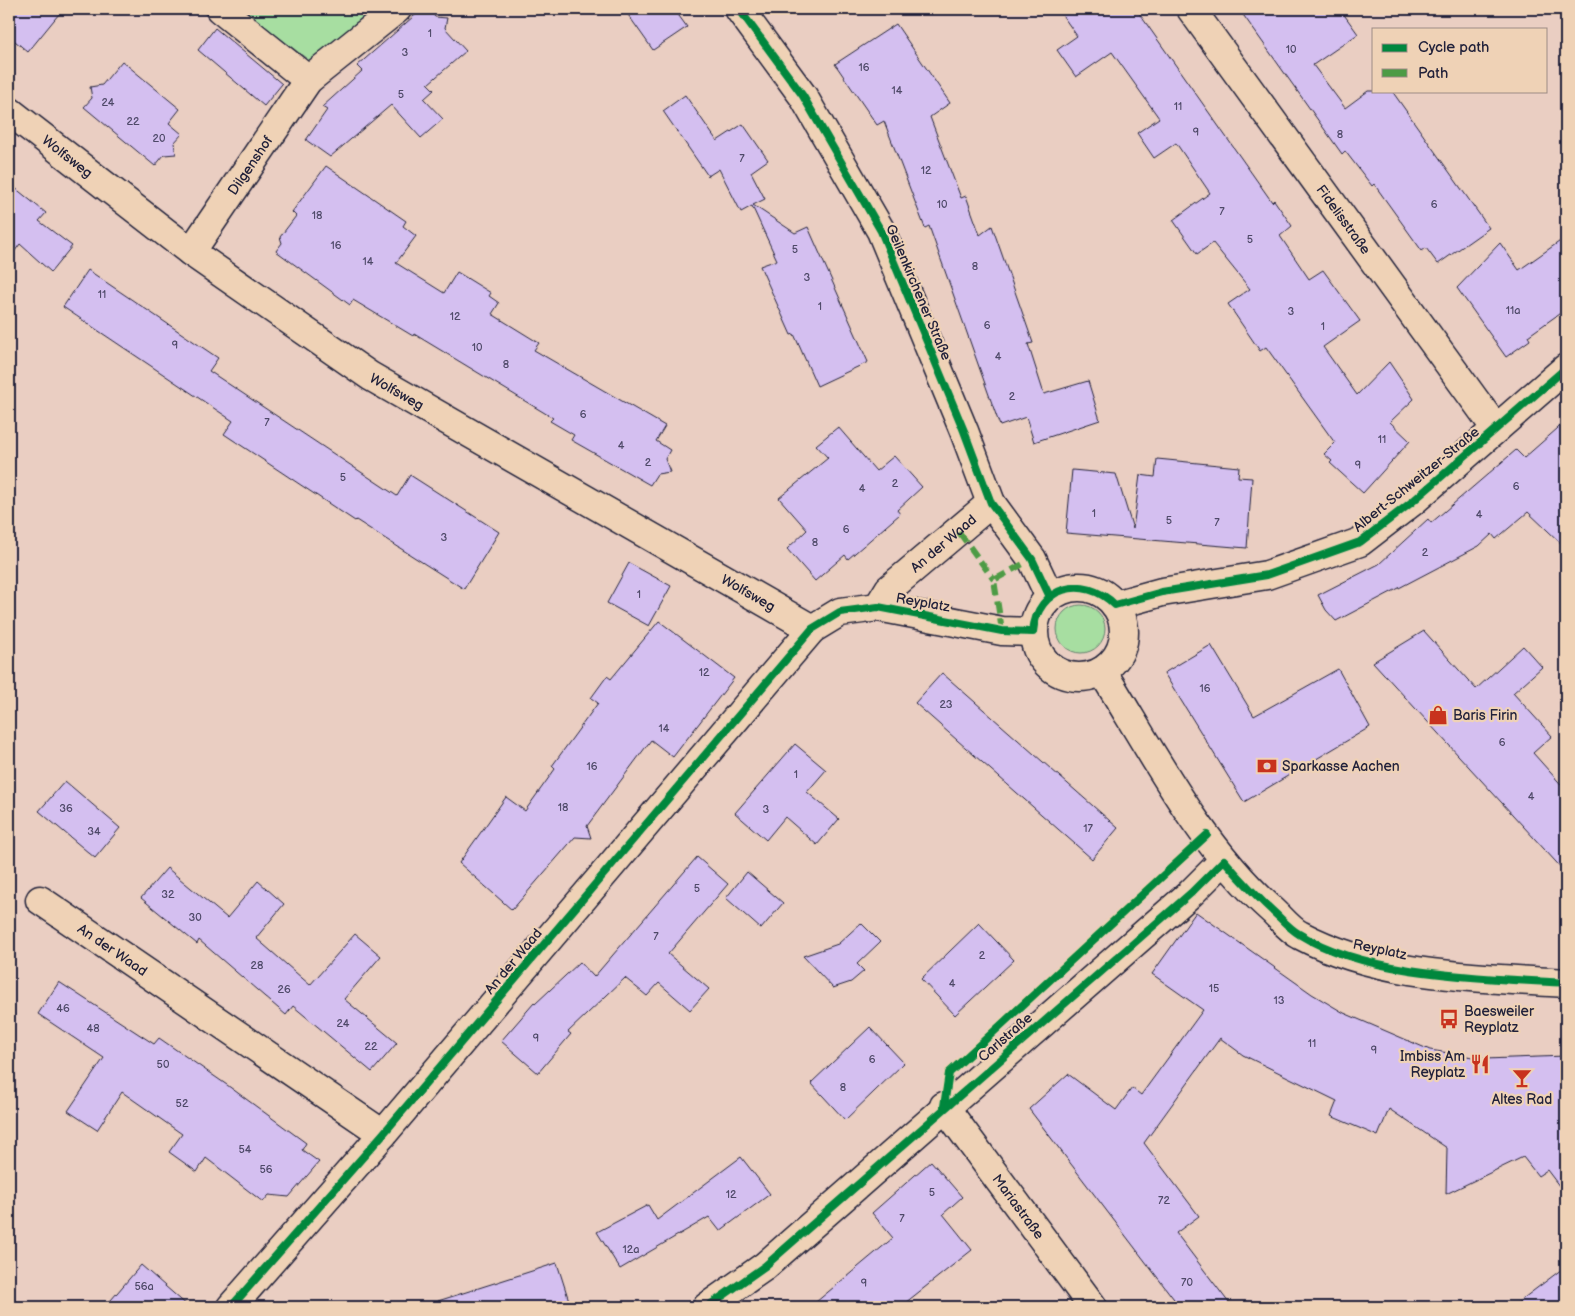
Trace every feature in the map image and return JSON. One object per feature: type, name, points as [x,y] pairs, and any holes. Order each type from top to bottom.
[{"type":"street","points":[[220,9],[308,80]]},
{"type":"street","name":"Dilgenshof","points":[[191,252],[308,80],[397,9]]},
{"type":"street","name":"Geilenkirchener Straße","points":[[739,9],[803,96],[881,231],[964,431],[991,503],[1032,559],[1050,598]]},
{"type":"street","name":"Fidelisstraße","points":[[1191,9],[1496,430]]},
{"type":"street","name":"Wolfsweg","points":[[9,111],[191,252],[370,376],[812,629]]},
{"type":"street","name":"Albert-Schweitzer-Straße","points":[[1115,605],[1162,592],[1267,575],[1360,542],[1412,502],[1566,368]]},
{"type":"street","name":"An der Waad","points":[[878,607],[889,589],[991,503]]},
{"type":"street","points":[[1084,587],[1106,596],[1115,605],[1124,628],[1122,645],[1115,660],[1102,671],[1084,677],[1065,675],[1049,666],[1038,651],[1034,632],[1038,613],[1050,598],[1072,588],[1084,587]]},
{"type":"street","name":"Reyplatz","points":[[812,629],[840,612],[878,607],[1002,631],[1034,632]]},
{"type":"street","name":"An der Waad","points":[[231,1307],[383,1134],[812,629]]},
{"type":"street","name":"Reyplatz","points":[[1102,671],[1177,792],[1224,860],[1250,891],[1299,934],[1346,955],[1380,965],[1457,976],[1566,983]]},
{"type":"street","name":"Carlstraße","points":[[707,1307],[765,1266],[944,1106],[1191,892],[1224,860]]},
{"type":"street","name":"An der Waad","points":[[40,900],[383,1134]]},
{"type":"street","name":"Mariastraße","points":[[944,1106],[1093,1307]]},
{"type":"green space","points":[[242,9],[372,9],[311,62]]},
{"type":"green space","points":[[1076,605],[1086,605],[1095,609],[1101,615],[1104,620],[1104,638],[1095,649],[1086,653],[1076,653],[1067,649],[1061,643],[1057,634],[1057,624],[1061,615],[1067,609]]},
{"type":"building","points":[[9,9],[63,9],[28,52],[9,36]]},
{"type":"building","points":[[422,9],[428,9],[435,17],[447,18],[445,28],[466,51],[428,84],[434,90],[424,99],[443,119],[421,138],[391,105],[330,157],[306,140],[327,110],[322,107],[362,71],[357,66]]},
{"type":"building","points":[[624,9],[674,9],[687,27],[653,50]]},
{"type":"building","points":[[1058,9],[1136,9],[1272,202],[1274,200],[1292,226],[1280,236],[1309,279],[1323,270],[1360,321],[1323,347],[1357,395],[1389,362],[1414,399],[1390,422],[1410,441],[1363,493],[1330,463],[1332,461],[1324,454],[1335,443],[1266,347],[1260,351],[1228,304],[1250,289],[1213,243],[1197,254],[1173,220],[1210,193],[1176,143],[1154,158],[1137,133],[1159,118],[1112,52],[1076,77],[1057,50],[1077,36]]},
{"type":"building","points":[[1239,9],[1340,9],[1358,34],[1313,65],[1345,108],[1368,91],[1393,92],[1489,228],[1438,264],[1426,248],[1422,251],[1374,184],[1372,186],[1345,151],[1342,154]]},
{"type":"building","points":[[896,24],[950,103],[930,117],[961,198],[966,196],[980,235],[992,226],[1033,343],[1028,344],[1044,394],[1088,381],[1100,420],[1034,442],[1026,417],[1000,426],[929,226],[925,228],[884,121],[877,125],[835,64]]},
{"type":"building","points":[[215,28],[282,84],[264,106],[198,50]]},
{"type":"building","points":[[122,61],[180,109],[169,123],[182,134],[174,143],[176,154],[164,155],[155,166],[84,107],[92,98],[90,87],[102,85]]},
{"type":"building","points":[[685,95],[717,141],[743,124],[768,160],[751,172],[765,199],[753,205],[795,233],[808,227],[868,362],[817,386],[794,334],[791,335],[760,266],[777,260],[752,206],[741,212],[719,169],[708,176],[663,111]]},
{"type":"building","points":[[326,166],[406,221],[403,226],[416,236],[396,263],[444,293],[457,272],[491,293],[489,296],[499,303],[492,314],[539,343],[534,350],[665,426],[656,441],[670,450],[665,459],[670,472],[657,474],[650,485],[571,440],[574,435],[550,421],[553,418],[414,334],[413,336],[353,300],[350,305],[276,251],[282,243],[280,237],[296,216],[292,212]]},
{"type":"building","points":[[9,183],[46,213],[39,221],[72,246],[51,272],[20,244],[9,259]]},
{"type":"building","points":[[1566,237],[1566,309],[1528,336],[1530,340],[1506,357],[1457,288],[1500,243],[1519,270]]},
{"type":"building","points":[[88,270],[218,358],[209,371],[397,496],[410,475],[499,532],[464,589],[355,521],[224,434],[233,421],[63,307]]},
{"type":"building","points":[[1566,421],[1566,548],[1528,512],[1496,539],[1492,534],[1479,546],[1336,621],[1326,610],[1318,595],[1379,564],[1428,519],[1431,523],[1516,450],[1524,458]]},
{"type":"building","points":[[838,427],[876,471],[894,456],[922,487],[897,510],[900,514],[848,559],[845,555],[815,581],[787,549],[807,530],[779,498],[828,458],[816,445]]},
{"type":"building","points":[[1157,459],[1239,467],[1238,477],[1252,478],[1247,548],[1066,533],[1072,470],[1116,474],[1133,529],[1140,475],[1155,477]]},
{"type":"building","points":[[629,563],[671,586],[649,626],[607,603]]},
{"type":"building","points":[[659,621],[734,678],[673,757],[651,740],[587,826],[591,838],[575,837],[512,910],[459,863],[506,797],[525,811],[555,769],[552,766],[598,703],[591,698],[607,676],[611,679]]},
{"type":"building","points":[[1424,631],[1476,689],[1523,646],[1542,667],[1513,693],[1552,736],[1533,753],[1566,790],[1566,873],[1373,662]]},
{"type":"building","points":[[1211,645],[1254,716],[1338,669],[1370,727],[1244,802],[1164,673]]},
{"type":"building","points":[[942,673],[1118,828],[1092,859],[915,703]]},
{"type":"building","points":[[795,744],[826,770],[807,792],[839,819],[817,845],[785,817],[766,840],[735,813]]},
{"type":"building","points":[[65,781],[120,828],[95,858],[39,811]]},
{"type":"building","points":[[697,857],[728,884],[668,954],[709,989],[690,1010],[659,983],[647,996],[625,978],[568,1032],[571,1034],[538,1073],[501,1041],[534,1003],[580,962],[594,977]]},
{"type":"building","points":[[167,868],[227,918],[258,881],[284,904],[256,938],[310,985],[355,934],[381,956],[344,999],[397,1043],[372,1072],[293,1006],[286,1015],[199,940],[197,944],[141,898]]},
{"type":"building","points":[[747,872],[783,903],[761,929],[726,898]]},
{"type":"building","points":[[1196,912],[1312,994],[1344,1013],[1430,1050],[1485,1059],[1566,1056],[1566,1195],[1547,1170],[1538,1176],[1523,1157],[1446,1194],[1447,1148],[1389,1109],[1378,1136],[1331,1116],[1337,1101],[1243,1055],[1220,1038],[1144,1143],[1199,1216],[1176,1233],[1232,1307],[1180,1307],[1029,1109],[1068,1074],[1116,1110],[1132,1088],[1141,1095],[1203,1010],[1152,974]]},
{"type":"building","points":[[861,923],[880,942],[857,964],[864,971],[851,982],[833,988],[803,956],[838,944]]},
{"type":"building","points":[[979,923],[1014,960],[955,1015],[921,979]]},
{"type":"building","points":[[59,982],[154,1044],[159,1038],[227,1085],[306,1143],[302,1150],[319,1162],[289,1197],[269,1195],[263,1202],[206,1158],[197,1172],[169,1152],[182,1134],[122,1092],[97,1130],[68,1111],[104,1058],[38,1014]]},
{"type":"building","points":[[870,1027],[904,1063],[845,1120],[811,1083]]},
{"type":"building","points":[[741,1157],[770,1194],[720,1231],[709,1217],[620,1269],[597,1232],[648,1205],[657,1220]]},
{"type":"building","points":[[931,1161],[962,1197],[943,1214],[972,1250],[900,1307],[810,1307],[893,1238],[872,1213]]},
{"type":"building","points":[[557,1263],[571,1307],[439,1307],[438,1301]]},
{"type":"building","points":[[141,1265],[189,1307],[105,1307]]},
{"type":"building","points":[[1566,1266],[1566,1307],[1512,1307]]},
{"type":"marked path","points":[[959,532],[994,580]]},
{"type":"marked path","points":[[1002,631],[994,580],[1032,559]]},
{"type":"cycle path","points":[[739,9],[803,96],[881,231],[964,431],[991,503],[1032,559],[1050,597]]},
{"type":"cycle path","points":[[231,1307],[383,1134],[812,629],[840,612],[878,607],[1002,631],[1033,632],[1036,616],[1043,604],[1053,595],[1064,590],[1076,588],[1090,590],[1103,595],[1115,605],[1162,592],[1267,575],[1360,542],[1412,502],[1566,368]]},
{"type":"cycle path","points":[[944,1106],[949,1073],[1207,835]]},
{"type":"cycle path","points":[[707,1307],[765,1266],[1191,893],[1224,860],[1257,896],[1291,928],[1327,948],[1359,959],[1428,973],[1566,983]]},
{"type":"place","name":"Baris Firin","points":[[1438,715]]},
{"type":"place","name":"Sparkasse Aachen","points":[[1267,766]]},
{"type":"place","name":"Baesweiler Reyplatz","points":[[1449,1019]]},
{"type":"place","name":"Imbiss Am Reyplatz","points":[[1480,1064]]},
{"type":"place","name":"Altes Rad","points":[[1522,1078]]}]
